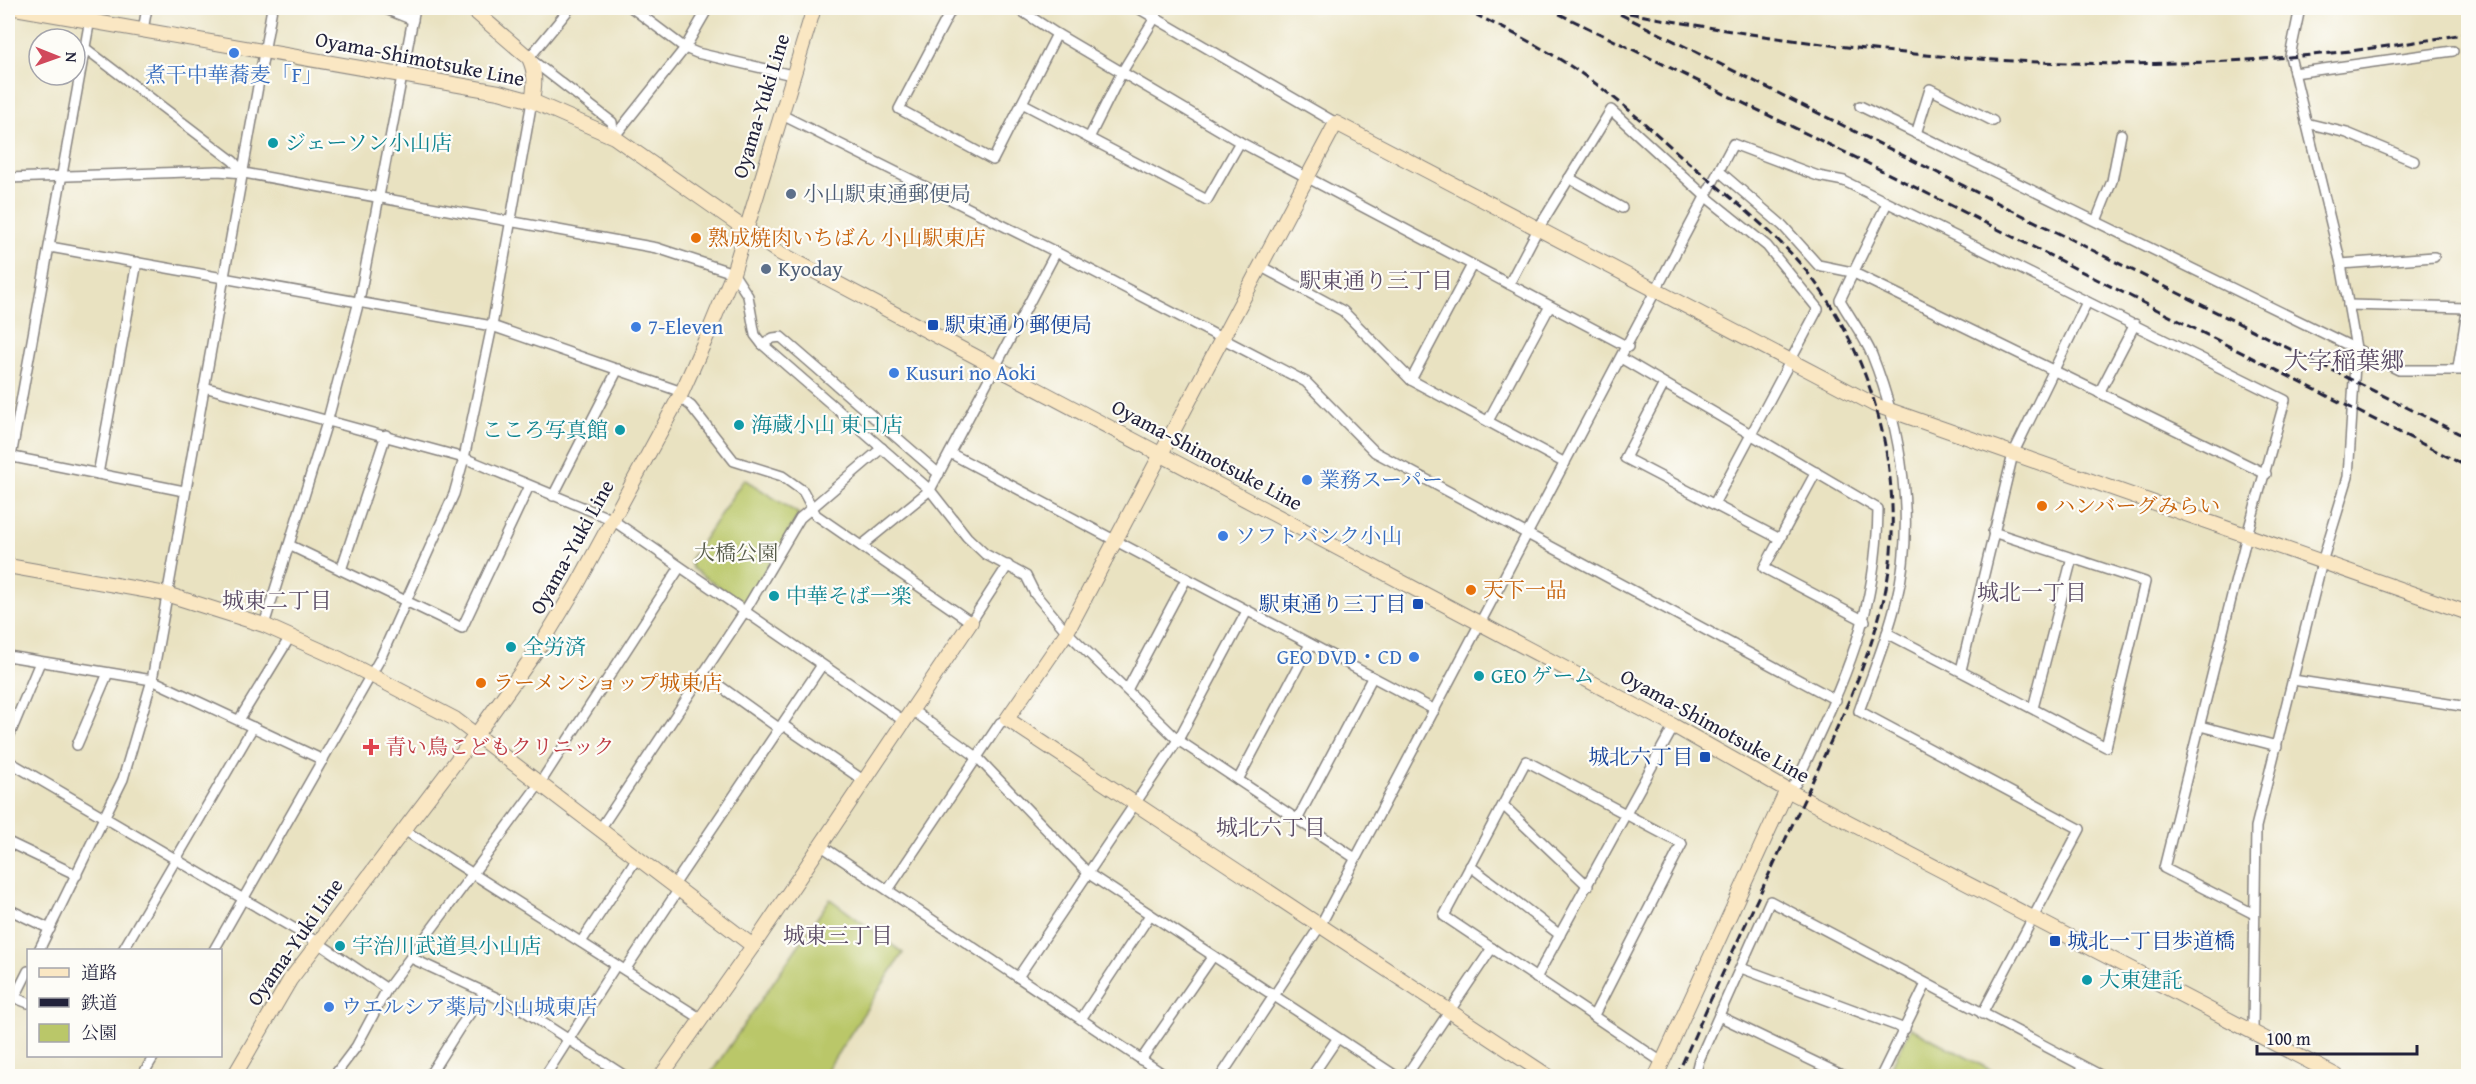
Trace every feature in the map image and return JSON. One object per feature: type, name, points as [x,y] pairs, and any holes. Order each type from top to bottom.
[{"type":"street","name":"Oyama-Shimotsuke Line","points":[[15,8],[90,14],[143,30],[499,92],[532,101],[614,137],[655,163],[778,252],[1674,726],[1787,790],[2253,1030],[2317,1072],[2337,1077]]},
{"type":"street","points":[[143,30],[147,8]]},
{"type":"street","points":[[40,949],[105,818],[135,746],[152,680],[184,491],[226,277],[272,8]]},
{"type":"street","points":[[383,8],[413,20]]},
{"type":"street","points":[[264,625],[328,419],[359,301],[381,199],[415,8]]},
{"type":"street","points":[[471,8],[529,58],[612,122],[614,137]]},
{"type":"street","points":[[632,8],[685,48],[697,53],[792,75]]},
{"type":"street","points":[[614,137],[685,48],[708,8]]},
{"type":"street","name":"Oyama-Yuki Line","points":[[234,1077],[270,1011],[317,942],[477,735],[542,643],[576,587],[681,394],[733,273],[814,8]]},
{"type":"street","points":[[952,8],[898,109],[993,160],[1057,34]]},
{"type":"street","points":[[1017,8],[1240,142],[1628,347]]},
{"type":"street","points":[[1138,8],[1156,16],[1336,123],[1790,362],[1891,410],[2469,613]]},
{"type":"street","points":[[2253,1030],[2256,827],[2322,562],[2348,477],[2356,348],[2341,264],[2290,56],[2300,8]]},
{"type":"street","points":[[529,58],[566,9]]},
{"type":"street","points":[[87,34],[90,14]]},
{"type":"street","points":[[1089,138],[1122,72],[1156,16]]},
{"type":"street","points":[[87,50],[233,161],[243,173]]},
{"type":"street","points":[[2294,73],[2453,51]]},
{"type":"street","points":[[215,949],[381,659],[453,494],[464,458],[512,223],[535,81],[534,69],[529,58]]},
{"type":"street","points":[[78,87],[50,247],[9,457],[184,491]]},
{"type":"street","points":[[1916,134],[1930,89],[1993,121]]},
{"type":"street","points":[[1022,103],[1206,200],[1240,142]]},
{"type":"street","points":[[1860,106],[2399,370],[2458,368],[2469,370]]},
{"type":"street","points":[[1509,284],[1538,229],[1611,110],[1706,196],[1767,246],[1818,309],[1714,504]]},
{"type":"street","points":[[780,114],[1056,252],[1221,340],[1306,382],[1375,452],[1526,536],[1836,700]]},
{"type":"street","points":[[888,890],[1000,723],[1007,718],[1067,632],[1336,123]]},
{"type":"street","points":[[2306,123],[2347,133],[2414,161]]},
{"type":"street","points":[[2096,221],[2112,181],[2121,134]]},
{"type":"street","points":[[1221,1077],[1320,926],[1628,347],[1733,144],[1818,176],[1844,181],[2285,400],[2247,535],[2164,868],[2254,915]]},
{"type":"street","points":[[8,178],[218,171],[243,173],[657,248],[733,273],[748,296],[755,335],[762,344],[930,490],[968,537],[986,554],[1026,576],[1035,594],[1067,632],[1178,740],[1355,858]]},
{"type":"street","points":[[1719,171],[1784,226],[1818,266],[1852,272],[2266,474]]},
{"type":"street","points":[[1569,178],[1623,208]]},
{"type":"street","points":[[1887,203],[1839,300],[1870,353],[1891,410],[1901,466],[1905,520],[1903,570],[1887,633],[1859,711],[2080,829],[1982,1014]]},
{"type":"street","points":[[50,247],[492,326],[618,369],[681,394],[734,461],[782,476],[803,491],[816,514],[971,622]]},
{"type":"street","points":[[861,546],[930,490],[1056,252]]},
{"type":"street","points":[[2341,264],[2434,257]]},
{"type":"street","points":[[98,474],[137,262]]},
{"type":"street","points":[[1411,380],[1472,265]]},
{"type":"street","points":[[1260,266],[1343,311],[1411,380],[1565,463]]},
{"type":"street","points":[[1961,670],[2013,454],[2087,302]]},
{"type":"street","points":[[2348,305],[2468,306],[2458,368]]},
{"type":"street","points":[[1488,421],[1550,306]]},
{"type":"street","points":[[2099,393],[2135,324]]},
{"type":"street","points":[[762,344],[772,338],[781,337],[939,474]]},
{"type":"street","points":[[1622,358],[1878,509],[1876,566],[1865,621],[1852,661],[1796,783],[1787,790],[1656,1077]]},
{"type":"street","points":[[553,496],[618,369]]},
{"type":"street","points":[[1664,384],[1625,458],[1780,539]]},
{"type":"street","points":[[204,387],[464,458],[611,519],[822,665],[977,757],[1089,874],[1396,1077]]},
{"type":"street","points":[[600,829],[744,612],[800,518],[879,445],[889,431]]},
{"type":"street","points":[[341,570],[386,435]]},
{"type":"street","points":[[950,453],[1435,710]]},
{"type":"street","points":[[1816,472],[1764,568],[1865,621]]},
{"type":"street","points":[[289,545],[462,628],[530,486]]},
{"type":"street","points":[[1887,633],[2106,747],[2145,582],[1993,531]]},
{"type":"street","points":[[2033,708],[2072,558]]},
{"type":"street","points":[[661,1077],[700,1018],[753,946],[1008,565]]},
{"type":"street","points":[[8,566],[166,594],[264,625],[370,675],[454,719],[477,735],[753,946]]},
{"type":"street","points":[[334,1077],[356,1047],[387,989],[540,783],[680,567]]},
{"type":"street","points":[[1126,690],[1185,579]]},
{"type":"street","points":[[1018,977],[1178,740],[1247,611]]},
{"type":"street","points":[[239,720],[290,637]]},
{"type":"street","points":[[1238,780],[1310,644]]},
{"type":"street","points":[[8,656],[152,680],[324,760]]},
{"type":"street","points":[[8,739],[40,662]]},
{"type":"street","points":[[625,970],[822,665]]},
{"type":"street","points":[[77,745],[108,673]]},
{"type":"street","points":[[703,674],[863,780]]},
{"type":"street","points":[[1297,820],[1372,678]]},
{"type":"street","points":[[2293,680],[2469,707]]},
{"type":"street","points":[[1007,718],[1548,1077]]},
{"type":"street","points":[[1536,978],[1674,726]]},
{"type":"street","points":[[2200,726],[2277,746]]},
{"type":"street","points":[[124,949],[253,727]]},
{"type":"street","points":[[8,761],[317,942],[387,989]]},
{"type":"street","points":[[1594,1015],[1682,844],[1526,761],[1444,916],[1662,1062]]},
{"type":"street","points":[[1503,805],[1588,886]]},
{"type":"street","points":[[404,830],[700,1018]]},
{"type":"street","points":[[8,842],[77,875]]},
{"type":"street","points":[[820,845],[1166,1077]]},
{"type":"street","points":[[581,942],[637,858]]},
{"type":"street","points":[[1470,866],[1560,935]]},
{"type":"street","points":[[1698,1075],[1699,1060],[1770,902],[2102,1077]]},
{"type":"street","points":[[8,909],[50,929]]},
{"type":"street","points":[[1081,1019],[1150,915]]},
{"type":"street","points":[[1406,1077],[1492,948]]},
{"type":"street","points":[[1141,1060],[1213,956]]},
{"type":"street","points":[[411,958],[523,1010],[625,1077]]},
{"type":"street","points":[[545,1077],[616,965]]},
{"type":"street","points":[[1741,968],[1905,1029]]},
{"type":"street","points":[[27,972],[11,996],[27,1003]]},
{"type":"street","points":[[1881,1077],[1926,984]]},
{"type":"street","points":[[429,1077],[460,1027],[485,993]]},
{"type":"street","points":[[1719,1016],[1844,1077]]},
{"type":"street","points":[[1312,1077],[1337,1039]]},
{"type":"street","points":[[142,1077],[152,1057]]},
{"type":"green space","name":"大橋公園","points":[[744,479],[799,514],[748,600],[741,602],[692,568],[690,560]]},
{"type":"green space","points":[[830,899],[903,953],[823,1076],[709,1076]]},
{"type":"green space","points":[[1911,1028],[2002,1076],[1886,1076]]},
{"type":"railway","points":[[1462,8],[1568,64],[1596,84],[1775,237],[1820,289],[1841,323],[1859,360],[1884,439],[1890,480],[1892,521],[1890,562],[1876,627],[1860,674],[1840,721],[1677,1076]]},
{"type":"railway","points":[[1547,8],[1867,163],[2468,467]]},
{"type":"railway","points":[[1608,8],[2468,438]]},
{"type":"railway","points":[[1629,13],[1837,46],[1942,56],[2048,62],[2153,63],[2259,59],[2364,49],[2468,33]]},
{"type":"place","name":"煮干中華蕎麦「F」","points":[[234,53]]},
{"type":"place","name":"ジェーソン小山店","points":[[273,143]]},
{"type":"place","name":"小山駅東通郵便局","points":[[791,194]]},
{"type":"place","name":"熟成焼肉いちばん 小山駅東店","points":[[696,238]]},
{"type":"place","name":"Kyoday","points":[[766,269]]},
{"type":"place","name":"駅東通り郵便局","points":[[933,325]]},
{"type":"place","name":"7-Eleven","points":[[636,327]]},
{"type":"place","name":"Kusuri no Aoki","points":[[894,373]]},
{"type":"place","name":"海蔵小山 東口店","points":[[739,425]]},
{"type":"place","name":"こころ写真館","points":[[620,430]]},
{"type":"place","name":"業務スーパー","points":[[1307,480]]},
{"type":"place","name":"ハンバーグみらい","points":[[2042,506]]},
{"type":"place","name":"ソフトバンク小山","points":[[1223,536]]},
{"type":"place","name":"天下一品","points":[[1471,590]]},
{"type":"place","name":"中華そば一楽","points":[[774,596]]},
{"type":"place","name":"駅東通り三丁目","points":[[1418,604]]},
{"type":"place","name":"全労済","points":[[511,647]]},
{"type":"place","name":"GEO DVD・CD","points":[[1414,657]]},
{"type":"place","name":"GEO ゲーム","points":[[1479,676]]},
{"type":"place","name":"ラーメンショップ城東店","points":[[481,683]]},
{"type":"place","name":"青い鳥こどもクリニック","points":[[371,747]]},
{"type":"place","name":"城北六丁目","points":[[1705,757]]},
{"type":"place","name":"城北一丁目歩道橋","points":[[2055,941]]},
{"type":"place","name":"宇治川武道具小山店","points":[[340,946]]},
{"type":"place","name":"大東建託","points":[[2087,980]]},
{"type":"place","name":"ウエルシア薬局 小山城東店","points":[[329,1007]]},
{"type":"district","name":"駅東通り三丁目","points":[[1376,280]]},
{"type":"district","name":"大字稲葉郷","points":[[2344,361]]},
{"type":"district","name":"城北一丁目","points":[[2032,592]]},
{"type":"district","name":"城東二丁目","points":[[277,600]]},
{"type":"district","name":"城北六丁目","points":[[1271,827]]},
{"type":"district","name":"城東三丁目","points":[[838,935]]}]
